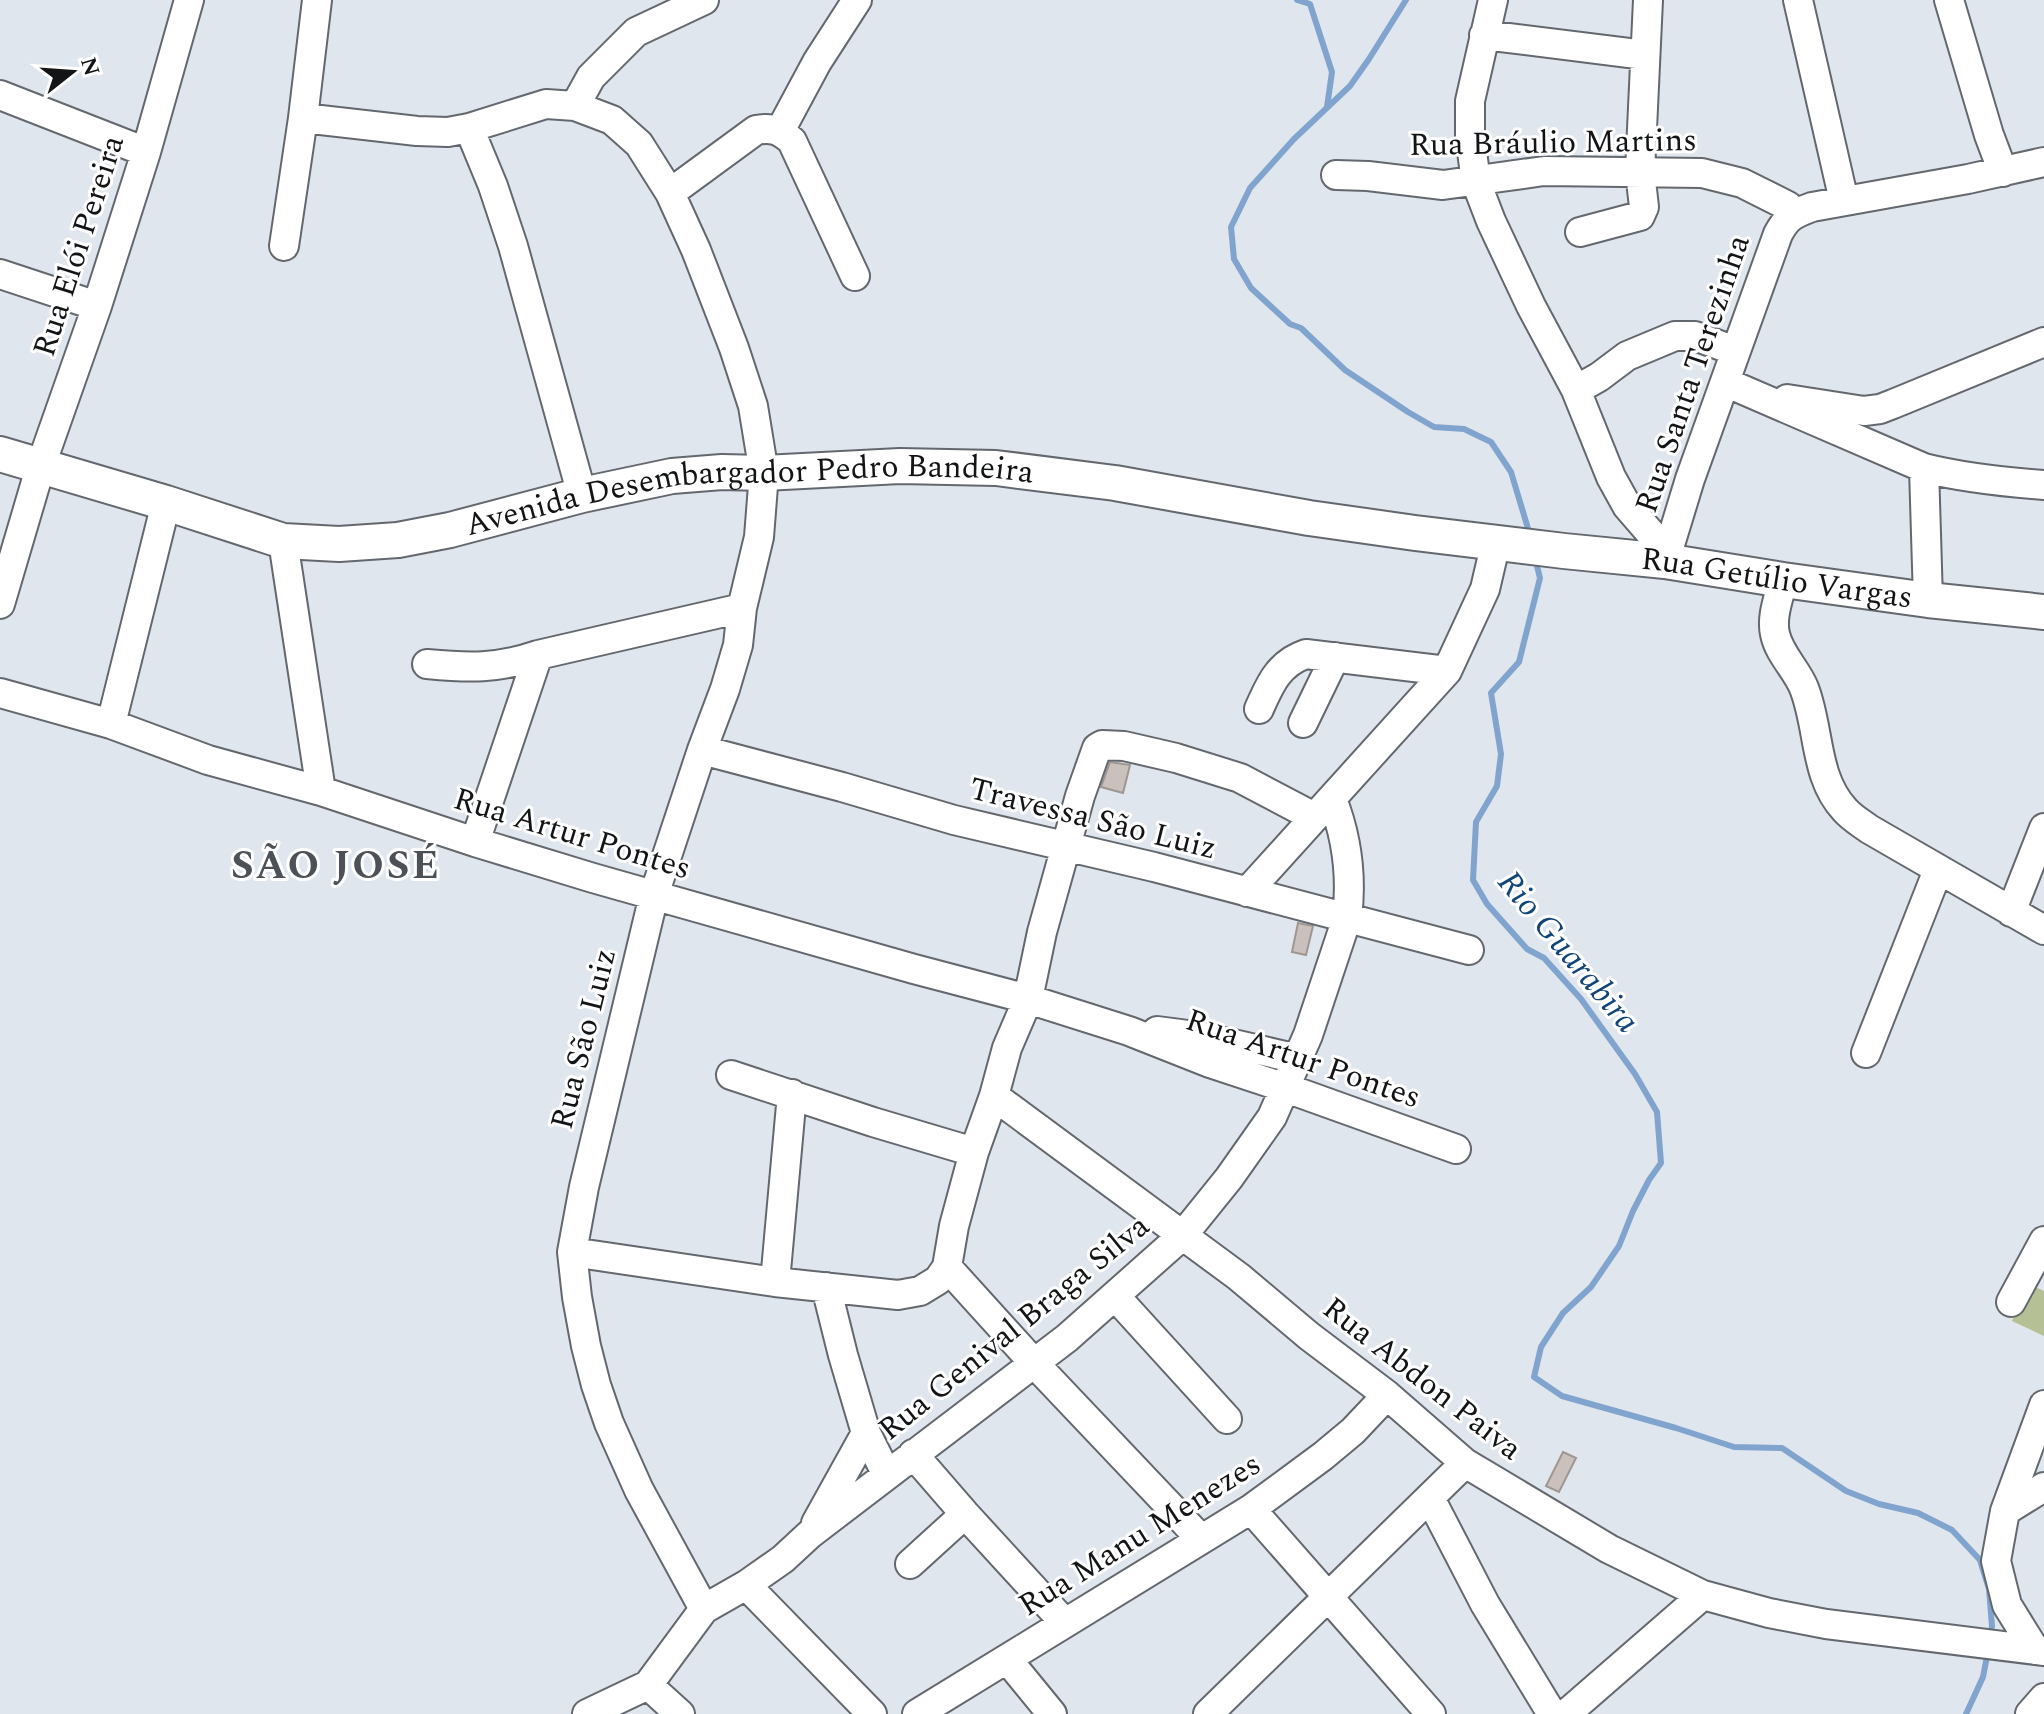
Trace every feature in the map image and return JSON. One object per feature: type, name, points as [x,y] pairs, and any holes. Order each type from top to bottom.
[{"type":"main road","name":"Avenida Desembargador Pedro Bandeira","points":[[0,454],[283,541],[339,544],[398,540],[672,476],[900,466],[996,468],[1115,483],[1309,518],[1503,543]]},
{"type":"main road","name":"Rua Getúlio Vargas","points":[[1503,543],[1665,561],[1928,600],[2044,612]]},
{"type":"street","name":"Rua Elói Pereira","points":[[0,604],[41,465],[97,306],[146,152],[189,0]]},
{"type":"street","points":[[284,246],[317,0]]},
{"type":"street","points":[[303,118],[448,132],[546,104],[575,106],[591,77],[636,32],[704,0]]},
{"type":"street","points":[[780,131],[817,62],[857,0]]},
{"type":"street","points":[[1493,0],[1470,101],[1470,136],[1476,182],[1525,293],[1576,390],[1611,477],[1627,506],[1653,536],[1665,561]]},
{"type":"street","points":[[1580,232],[1640,216],[1644,207],[1640,172],[1648,0]]},
{"type":"street","points":[[1798,0],[1844,201]]},
{"type":"street","points":[[1949,0],[2003,172]]},
{"type":"street","points":[[1484,35],[1645,55]]},
{"type":"street","points":[[0,95],[146,152]]},
{"type":"street","name":"Rua São Luiz","points":[[575,106],[612,120],[639,144],[670,193],[734,348],[753,406],[764,473],[759,537],[742,608],[738,645],[654,895],[587,1173],[572,1252],[586,1346],[609,1423],[639,1490],[704,1609]]},
{"type":"street","points":[[469,128],[513,246],[582,495]]},
{"type":"street","points":[[670,193],[756,130],[769,128],[780,131],[792,141],[855,276]]},
{"type":"street","points":[[1794,213],[2044,162]]},
{"type":"street","name":"Rua Bráulio Martins","points":[[1336,175],[1443,185],[1544,171],[1702,173],[1742,183],[1788,206],[1794,213]]},
{"type":"street","name":"Rua Santa Terezinha","points":[[1665,561],[1690,479],[1778,234],[1794,213]]},
{"type":"street","points":[[0,274],[97,306]]},
{"type":"street","points":[[1576,390],[1627,356],[1675,336],[1695,336],[1735,351]]},
{"type":"street","points":[[1766,399],[1794,398],[1871,411],[2044,342]]},
{"type":"street","points":[[1725,382],[1924,468],[1984,480],[2044,485]]},
{"type":"street","points":[[1924,468],[1928,600]]},
{"type":"street","points":[[111,724],[166,503]]},
{"type":"street","points":[[283,541],[321,791]]},
{"type":"street","points":[[1247,892],[1447,671],[1503,543]]},
{"type":"street","points":[[1783,580],[1775,615],[1775,635],[1804,685],[1819,757],[1834,797],[1869,829],[2044,930]]},
{"type":"street","points":[[427,664],[471,668],[517,662],[742,608]]},
{"type":"street","points":[[1259,709],[1278,671],[1306,654],[1447,671]]},
{"type":"street","points":[[475,842],[538,655]]},
{"type":"street","points":[[1303,723],[1335,657]]},
{"type":"street","name":"Rua Artur Pontes","points":[[0,693],[111,724],[208,760],[321,791],[475,842],[1028,999],[1129,1031],[1210,1063],[1456,1149]]},
{"type":"street","points":[[572,1252],[775,1282],[906,1295],[930,1286],[947,1267],[954,1226],[974,1152],[1007,1048],[1028,999],[1042,932],[1097,748],[1102,745],[1124,746],[1176,758],[1323,808]]},
{"type":"street","name":"Travessa São Luiz","points":[[702,750],[954,820],[1154,867],[1469,950]]},
{"type":"street","name":"Rua Genival Braga Silva","points":[[648,1685],[704,1609],[783,1559],[810,1534],[1034,1363],[1183,1235],[1229,1178],[1272,1117],[1286,1088],[1308,1035],[1347,918],[1346,845],[1340,819],[1323,808]]},
{"type":"street","points":[[2011,912],[2044,828]]},
{"type":"street","points":[[1866,1053],[1938,870]]},
{"type":"street","name":"Rua Artur Pontes","points":[[1129,1031],[1203,1037],[1298,1059]]},
{"type":"street","points":[[731,1075],[974,1152]]},
{"type":"street","points":[[775,1282],[792,1094]]},
{"type":"street","name":"Rua Abdon Paiva","points":[[994,1096],[1239,1277],[1309,1336],[1387,1395],[1465,1463],[1609,1549],[1703,1595],[1769,1613],[1826,1624],[2032,1650]]},
{"type":"street","points":[[2011,1302],[2041,1257]]},
{"type":"street","points":[[947,1267],[1201,1539]]},
{"type":"street","points":[[826,1287],[866,1433],[887,1475]]},
{"type":"street","points":[[1115,1296],[1227,1419]]},
{"type":"street","name":"Rua Manu Menezes","points":[[917,1714],[1251,1509],[1353,1431],[1387,1395]]},
{"type":"street","points":[[2032,1650],[2007,1605],[1996,1561],[2005,1511],[2044,1405]]},
{"type":"street","name":"Rua Genival Braga Silva","points":[[810,1534],[866,1433]]},
{"type":"street","points":[[913,1454],[1064,1622]]},
{"type":"street","points":[[1225,1708],[1328,1596],[1465,1463]]},
{"type":"street","points":[[2005,1511],[2044,1487]]},
{"type":"street","points":[[1430,1498],[1485,1604],[1552,1714]]},
{"type":"street","points":[[1251,1509],[1431,1714]]},
{"type":"street","points":[[910,1564],[965,1514]]},
{"type":"street","points":[[746,1585],[872,1714]]},
{"type":"street","points":[[1566,1714],[1703,1595]]},
{"type":"street","points":[[1007,1659],[1052,1714]]},
{"type":"street","points":[[587,1714],[648,1685],[680,1714]]},
{"type":"street","points":[[2030,1714],[2044,1698]]},
{"type":"green space","points":[[2029,1284],[2044,1291],[2044,1336],[2012,1321]]},
{"type":"building","points":[[1110,762],[1130,765],[1123,793],[1101,787]]},
{"type":"building","points":[[1298,923],[1313,926],[1306,955],[1292,952]]},
{"type":"building","points":[[1563,1452],[1576,1458],[1559,1492],[1546,1486]]},
{"type":"waterway","points":[[1297,0],[1310,4],[1332,72],[1327,107]]},
{"type":"waterway","name":"Rio Guarabira","points":[[1406,0],[1350,86],[1294,139],[1250,188],[1231,227],[1234,259],[1251,288],[1290,324],[1301,328],[1345,370],[1434,427],[1464,429],[1491,442],[1511,472],[1530,535]]},
{"type":"waterway","name":"Rio Guarabira","points":[[1535,558],[1540,578],[1519,662],[1491,693],[1501,754],[1497,786],[1476,822],[1473,880],[1487,904],[1527,949],[1544,958],[1581,999],[1635,1074],[1657,1112],[1661,1163],[1633,1211],[1619,1246],[1591,1287],[1563,1313],[1541,1347],[1534,1377],[1562,1396],[1734,1447],[1782,1448],[1846,1491],[1879,1504],[1918,1513],[1952,1530],[1980,1560],[1989,1589],[1990,1636]]},
{"type":"waterway","name":"Rio Guarabira","points":[[1966,1714],[1983,1677],[1988,1651]]},
{"type":"district","name":"SÃO JOSÉ","points":[[336,866]]}]
